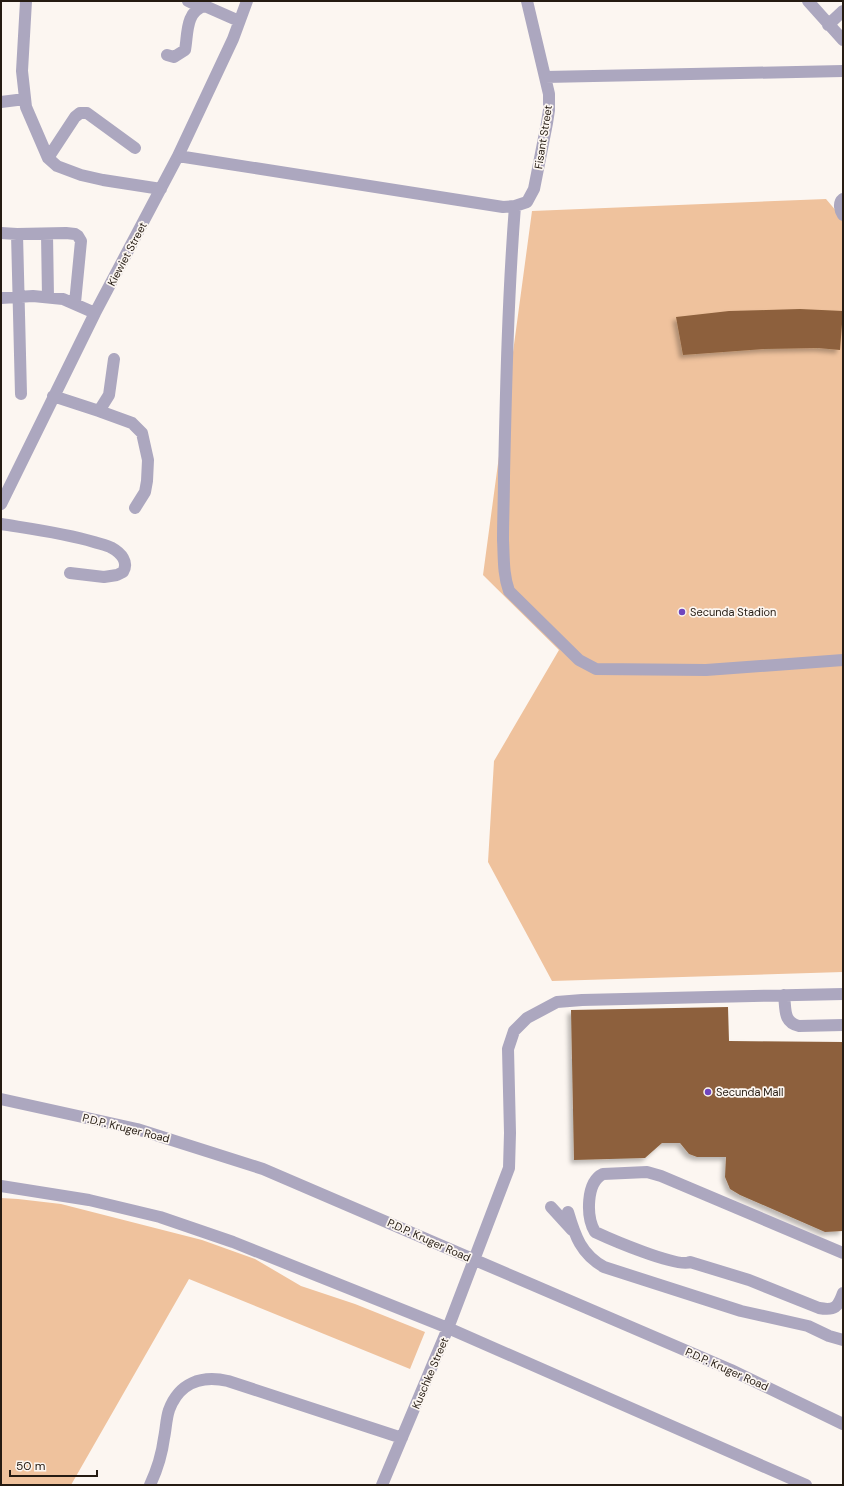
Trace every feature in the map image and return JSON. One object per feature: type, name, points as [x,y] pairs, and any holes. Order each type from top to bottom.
[{"type":"street","points":[[26,1],[22,71],[26,107],[48,158],[57,166],[81,175],[161,189]]},
{"type":"street","points":[[188,1],[200,8]]},
{"type":"street","name":"Kiewiet Street","points":[[1,504],[95,313],[178,156],[233,39],[247,1]]},
{"type":"street","name":"Fisant Street","points":[[527,1],[549,94],[549,110],[534,189],[521,204],[511,265],[511,299],[506,375],[503,526],[505,580],[509,591],[579,660],[596,669],[706,670],[843,660]]},
{"type":"street","points":[[808,1],[843,40]]},
{"type":"street","points":[[167,55],[174,57],[185,50],[190,18],[194,12],[200,8],[205,6],[239,21]]},
{"type":"street","points":[[828,25],[843,11]]},
{"type":"street","points":[[545,77],[843,71]]},
{"type":"street","points":[[1,102],[25,99]]},
{"type":"street","points":[[48,158],[75,117],[80,113],[87,113],[135,148]]},
{"type":"street","points":[[178,156],[503,207],[521,204]]},
{"type":"street","points":[[843,199],[840,202],[840,210],[843,215]]},
{"type":"street","points":[[1,233],[75,234],[80,239],[75,303]]},
{"type":"street","points":[[17,234],[20,394]]},
{"type":"street","points":[[47,234],[48,297]]},
{"type":"street","points":[[1,298],[48,297],[63,299],[95,313]]},
{"type":"street","points":[[99,411],[109,395],[114,359]]},
{"type":"street","points":[[53,396],[99,411],[132,424],[142,433],[148,460],[147,481],[145,492],[135,508]]},
{"type":"street","points":[[1,524],[77,536],[111,548],[120,554],[125,563],[123,572],[110,576],[70,573]]},
{"type":"street","name":"Kuschke Street","points":[[382,1485],[448,1328],[509,1168],[510,1133],[508,1049],[514,1031],[527,1018],[557,1002],[582,1000],[843,994]]},
{"type":"street","points":[[784,995],[787,1018],[793,1025],[843,1025]]},
{"type":"street","name":"P.D.P. Kruger Road","points":[[1,1099],[137,1129],[263,1169],[731,1370],[843,1424]]},
{"type":"street","points":[[840,1251],[661,1176],[647,1172],[603,1174],[598,1176],[592,1187],[590,1220],[595,1232],[656,1257],[685,1264],[690,1262],[749,1280],[819,1308],[829,1310],[835,1308],[840,1303],[843,1293]]},
{"type":"street","points":[[1,1186],[90,1200],[160,1217],[233,1242],[448,1328],[806,1485]]},
{"type":"street","points":[[551,1207],[574,1232],[589,1258],[604,1267],[741,1311],[808,1326],[829,1336],[843,1340]]},
{"type":"street","points":[[568,1212],[574,1232]]},
{"type":"street","points":[[150,1485],[157,1471],[164,1440],[168,1411],[174,1400],[185,1387],[196,1381],[205,1379],[216,1378],[228,1380],[402,1438]]},
{"type":"shaded area","name":"Secunda Stadion","points":[[826,199],[843,219],[843,972],[552,981],[488,862],[494,761],[559,650],[483,575],[532,211]]},
{"type":"shaded area","points":[[1,1198],[61,1204],[202,1240],[255,1259],[301,1286],[355,1304],[425,1332],[410,1369],[189,1279],[71,1485],[1,1485]]},
{"type":"building","points":[[800,309],[843,311],[840,350],[818,348],[764,349],[683,355],[676,317],[729,311]]},
{"type":"building","name":"Secunda Mall","points":[[728,1007],[729,1041],[843,1042],[843,1231],[825,1232],[740,1195],[730,1189],[725,1177],[726,1157],[697,1157],[689,1154],[680,1143],[662,1143],[645,1158],[574,1160],[571,1010]]},
{"type":"place","name":"Secunda Stadion","points":[[682,612]]},
{"type":"place","name":"Secunda Mall","points":[[708,1092]]}]
